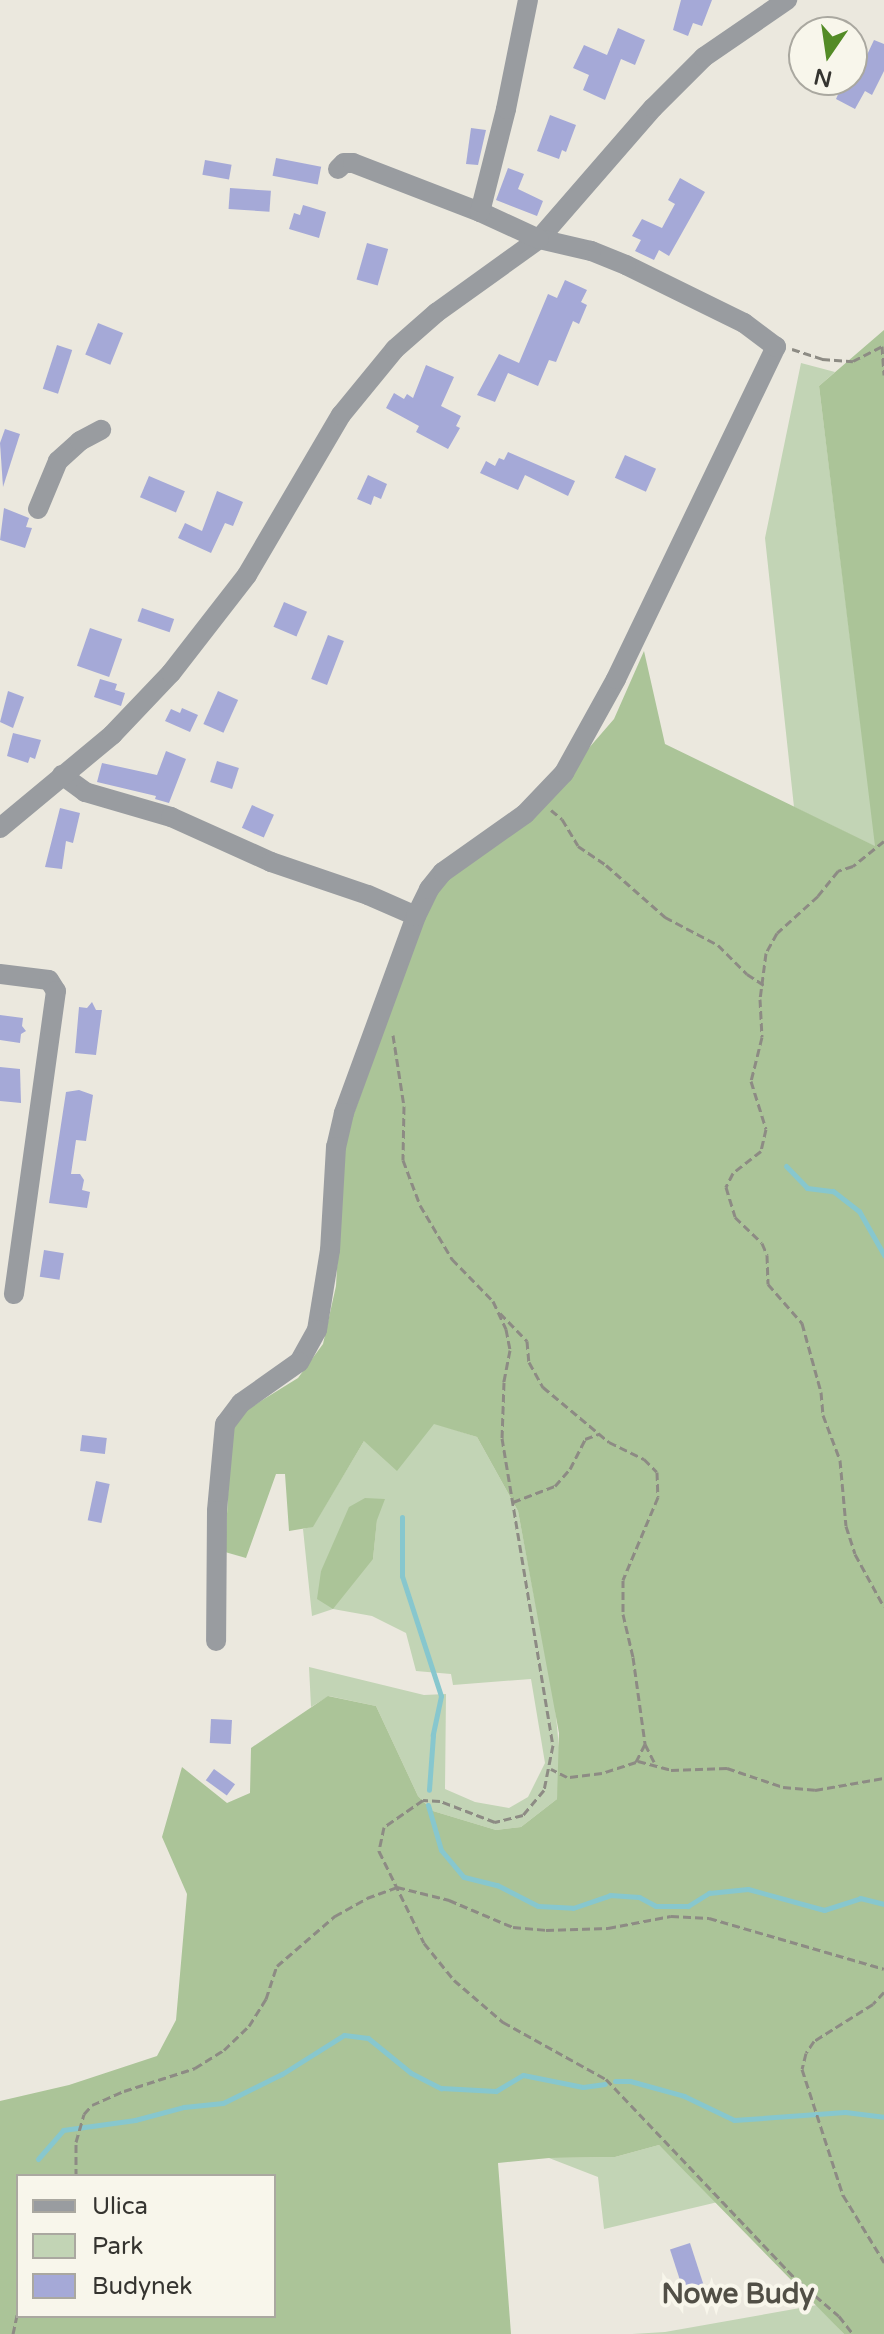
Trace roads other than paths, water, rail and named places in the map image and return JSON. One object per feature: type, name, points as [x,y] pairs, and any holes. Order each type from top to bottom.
[{"type":"street","points":[[480,212],[506,109],[528,0]]},
{"type":"street","points":[[0,828],[143,705],[212,622],[247,575],[341,415],[368,378],[436,313],[539,239],[653,108],[704,57],[787,0]]},
{"type":"street","points":[[216,1641],[217,1511],[225,1424],[232,1410],[299,1362],[317,1330],[330,1250],[336,1147],[344,1113],[386,1008],[416,916],[429,889],[443,872],[542,798],[564,773],[583,743],[769,370],[776,347],[744,323],[626,265],[591,251],[539,239],[480,212],[353,163],[344,163],[338,169]]},
{"type":"street","points":[[38,509],[58,461],[80,441],[101,430]]},
{"type":"street","points":[[62,775],[85,792],[171,817],[271,862],[416,916]]},
{"type":"street","points":[[0,974],[49,980],[56,991],[14,1294]]},
{"type":"waterway","points":[[786,1166],[807,1188],[833,1191],[859,1211],[884,1255]]},
{"type":"waterway","points":[[402,1517],[402,1576],[441,1696],[433,1735],[429,1790]]},
{"type":"waterway","points":[[428,1805],[441,1850],[464,1877],[497,1885],[538,1906],[573,1908],[610,1895],[639,1897],[656,1906],[688,1906],[709,1893],[748,1889],[824,1910],[860,1898],[884,1904]]},
{"type":"waterway","points":[[38,2159],[63,2130],[135,2120],[184,2107],[223,2103],[282,2074],[344,2035],[368,2038],[411,2073],[441,2088],[496,2091],[523,2075],[583,2087],[605,2084]]},
{"type":"waterway","points":[[615,2081],[630,2081],[684,2096],[734,2120],[845,2112],[884,2117]]},
{"type":"district","name":"Nowe Budy","points":[[738,2294]]}]
